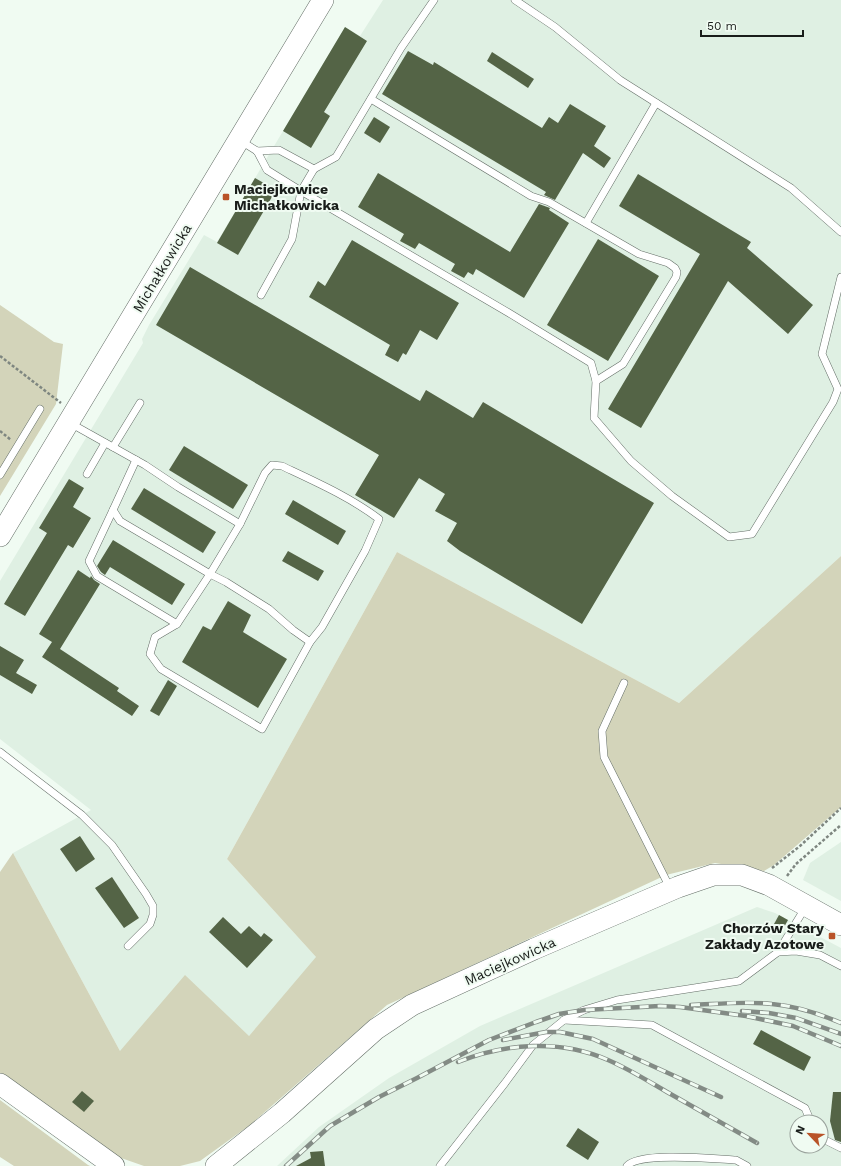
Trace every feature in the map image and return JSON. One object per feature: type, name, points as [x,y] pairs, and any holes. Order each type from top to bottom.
[{"type":"street","name":"Michałkowicka","points":[[0,536],[323,0]]},
{"type":"street","name":"Maciejkowicka","points":[[216,1166],[282,1113],[376,1029],[412,1005],[534,949],[671,890],[713,875],[742,875],[777,889],[841,925]]},
{"type":"street","points":[[0,1084],[114,1166]]},
{"type":"lane","points":[[261,295],[292,239],[301,191],[314,169],[336,157],[401,48],[434,0]]},
{"type":"lane","points":[[515,0],[555,27],[620,80],[791,188],[841,232]]},
{"type":"lane","points":[[371,99],[531,196],[548,202],[639,254],[668,263],[675,268],[677,272],[676,277],[623,364],[596,381]]},
{"type":"lane","points":[[586,223],[656,103]]},
{"type":"lane","points":[[239,140],[257,151],[267,170],[509,312],[590,363],[596,381],[594,418],[631,461],[672,496],[729,537],[752,534],[833,402],[838,389],[822,354],[841,277]]},
{"type":"lane","points":[[257,151],[279,150],[314,169]]},
{"type":"lane","points":[[113,447],[140,403]]},
{"type":"lane","points":[[0,475],[40,409]]},
{"type":"lane","points":[[71,417],[105,443],[136,460],[178,488],[240,524]]},
{"type":"lane","points":[[87,474],[105,443]]},
{"type":"lane","points":[[136,460],[89,561],[97,576],[176,624]]},
{"type":"lane","points":[[272,465],[282,466],[339,493],[366,509],[379,519],[366,551],[322,627],[310,642],[262,730],[161,669],[150,654],[155,637],[176,624],[210,574],[240,524],[265,473],[272,465]]},
{"type":"lane","points":[[113,510],[120,521],[226,582],[269,609],[293,630],[310,642]]},
{"type":"lane","points":[[624,683],[602,731],[604,756],[671,890]]},
{"type":"lane","points":[[0,752],[82,815],[112,845],[146,894],[153,906],[153,915],[150,924],[128,946]]},
{"type":"lane","points":[[440,1166],[533,1045],[564,1020],[584,1010],[616,1000],[739,981],[778,952],[806,906]]},
{"type":"lane","points":[[778,952],[796,951],[820,955],[841,966]]},
{"type":"lane","points":[[564,1020],[652,1025],[805,1108],[808,1114]]},
{"type":"lane","points":[[829,1142],[841,1148]]},
{"type":"lane","points":[[628,1166],[629,1164],[643,1159],[660,1157],[736,1160],[747,1166]]},
{"type":"path","points":[[0,356],[71,417]]},
{"type":"path","points":[[750,878],[772,868],[800,846],[841,808]]},
{"type":"path","points":[[777,889],[796,864],[841,825]]},
{"type":"shaded area","points":[[383,0],[841,0],[841,556],[679,703],[397,552],[227,859],[317,958],[249,1036],[120,1051],[13,853],[91,810],[0,739],[0,581],[143,343],[142,339],[149,325],[204,235],[217,242],[345,27],[360,36]]},
{"type":"shaded area","points":[[0,305],[54,342],[63,344],[56,404],[0,496]]},
{"type":"shaded area","points":[[397,552],[679,703],[841,556],[841,807],[774,865],[764,871],[715,863],[666,875],[387,1005],[250,1125],[200,1161],[180,1166],[144,1166],[104,1152],[0,1078],[0,872],[13,853],[120,1051],[185,975],[249,1036],[316,957],[227,859]]},
{"type":"shaded area","points":[[841,842],[841,901],[803,880],[810,863]]},
{"type":"shaded area","points":[[757,907],[775,913],[841,948],[841,1166],[277,1166],[319,1127],[389,1078],[480,1026]]},
{"type":"shaded area","points":[[0,1100],[90,1166],[14,1166],[0,1157]]},
{"type":"building","points":[[345,27],[367,41],[324,112],[330,116],[311,148],[283,131]]},
{"type":"building","points":[[408,51],[433,65],[434,62],[542,128],[549,117],[558,123],[570,104],[606,126],[594,146],[611,158],[604,168],[583,153],[555,200],[544,195],[546,192],[382,94]]},
{"type":"building","points":[[492,52],[534,79],[528,88],[487,61]]},
{"type":"building","points":[[374,117],[390,127],[380,143],[364,133]]},
{"type":"building","points":[[378,173],[510,252],[539,204],[550,208],[549,210],[569,223],[524,298],[476,269],[473,275],[468,272],[464,278],[451,271],[455,264],[419,243],[415,249],[400,241],[404,234],[358,207]]},
{"type":"building","points":[[638,174],[751,242],[747,248],[813,305],[788,334],[728,281],[641,428],[608,409],[700,254],[619,206]]},
{"type":"building","points":[[255,178],[276,190],[238,255],[217,243]]},
{"type":"building","points":[[598,239],[659,276],[608,361],[547,325]]},
{"type":"building","points":[[352,240],[459,303],[437,340],[420,330],[406,355],[403,353],[398,362],[385,355],[390,345],[309,297],[318,281],[325,286]]},
{"type":"building","points":[[190,267],[420,401],[426,390],[473,418],[483,402],[654,503],[582,624],[460,551],[447,541],[457,523],[435,511],[445,494],[419,478],[394,518],[355,495],[379,455],[156,325]]},
{"type":"building","points":[[184,446],[248,485],[233,509],[169,470]]},
{"type":"building","points":[[69,479],[84,488],[73,507],[91,518],[73,548],[68,545],[25,616],[4,604],[47,533],[39,528]]},
{"type":"building","points":[[144,488],[216,532],[203,553],[131,509]]},
{"type":"building","points":[[293,500],[346,531],[338,545],[285,514]]},
{"type":"building","points":[[113,540],[185,584],[172,605],[110,567],[105,575],[101,572],[97,566]]},
{"type":"building","points":[[288,551],[324,571],[318,581],[282,561]]},
{"type":"building","points":[[78,570],[90,578],[91,576],[100,584],[60,649],[119,688],[117,691],[139,706],[132,716],[42,657],[52,642],[39,634]]},
{"type":"building","points":[[228,601],[251,615],[243,632],[287,659],[258,708],[182,662],[203,626],[211,630]]},
{"type":"building","points":[[0,646],[24,660],[16,673],[37,685],[32,694],[0,675]]},
{"type":"building","points":[[168,680],[177,686],[159,716],[150,711]]},
{"type":"building","points":[[80,836],[95,859],[76,872],[60,849]]},
{"type":"building","points":[[112,877],[139,918],[124,928],[95,888]]},
{"type":"building","points":[[779,915],[788,920],[783,929],[774,924]]},
{"type":"building","points":[[223,917],[241,934],[249,926],[261,937],[264,933],[273,940],[247,968],[209,932]]},
{"type":"building","points":[[761,1030],[811,1057],[804,1071],[753,1044]]},
{"type":"building","points":[[82,1091],[94,1101],[84,1112],[72,1102]]},
{"type":"building","points":[[833,1092],[841,1092],[841,1142],[835,1140],[830,1121]]},
{"type":"building","points":[[578,1128],[599,1142],[588,1160],[566,1146]]},
{"type":"building","points":[[323,1151],[325,1166],[296,1166],[311,1158],[310,1152]]},
{"type":"railway","points":[[691,1005],[742,1003],[781,1005],[807,1011],[841,1023]]},
{"type":"railway","points":[[286,1166],[330,1126],[379,1097],[489,1040],[559,1014],[584,1010],[660,1006],[680,1007],[746,1016],[793,1026],[841,1046]]},
{"type":"railway","points":[[742,1011],[769,1013],[796,1018],[841,1034]]},
{"type":"railway","points":[[503,1040],[546,1032],[560,1032],[593,1039],[721,1097]]},
{"type":"railway","points":[[458,1062],[514,1047],[552,1046],[590,1053],[631,1071],[757,1143]]},
{"type":"place","name":"Maciejkowice Michałkowicka","points":[[226,197]]},
{"type":"place","name":"Chorzów Stary Zakłady Azotowe","points":[[832,936]]}]
